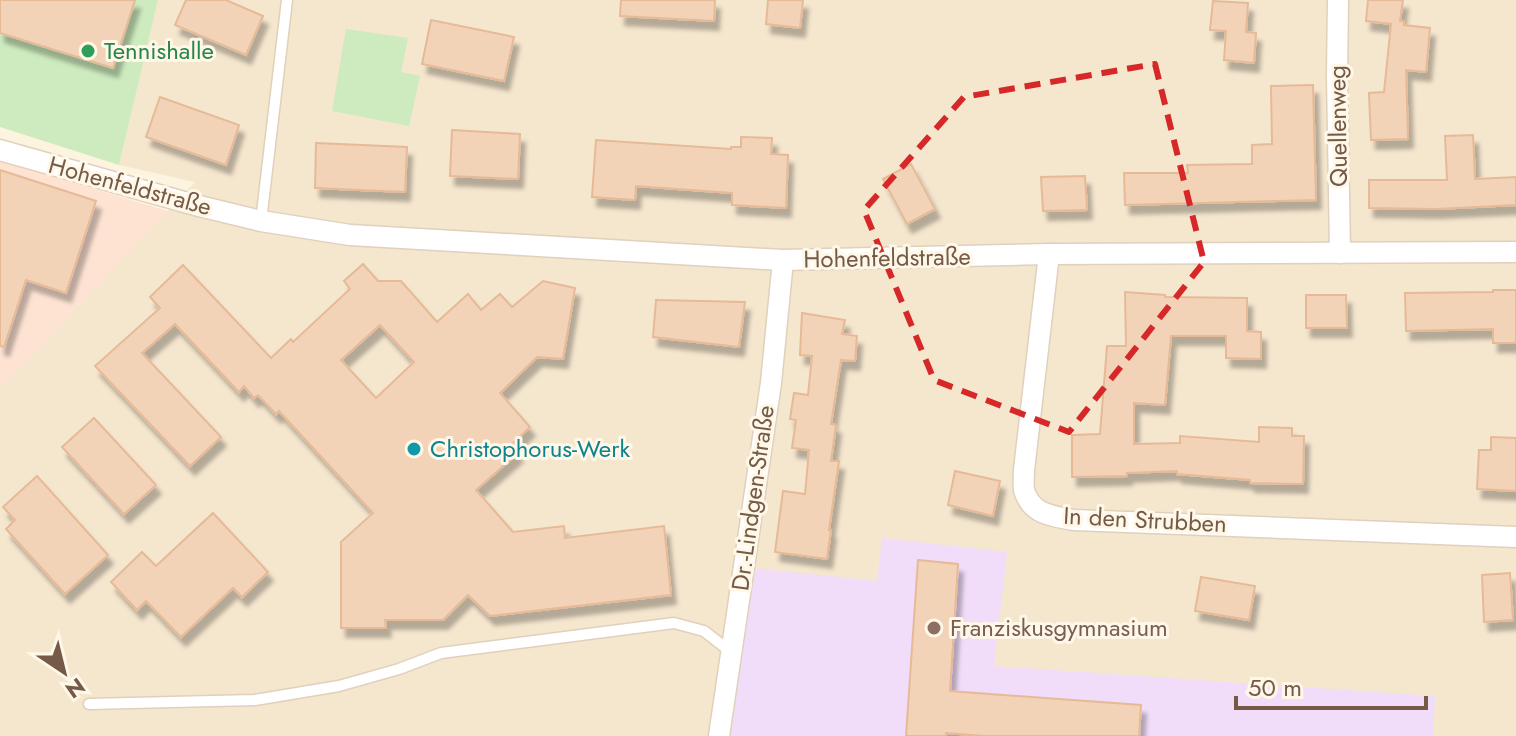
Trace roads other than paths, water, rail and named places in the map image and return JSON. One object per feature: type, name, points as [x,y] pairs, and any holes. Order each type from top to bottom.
[{"type":"street","name":"Quellenweg","points":[[1338,0],[1340,253]]},
{"type":"street","name":"Hohenfeldstraße","points":[[0,150],[195,205],[261,221],[350,235],[783,260],[1049,254],[1516,252]]},
{"type":"street","name":"In den Strubben","points":[[1049,254],[1024,470],[1024,490],[1033,505],[1045,515],[1074,520],[1516,537]]},
{"type":"street","name":"Dr.-Lindgen-Straße","points":[[719,736],[771,383],[783,260]]},
{"type":"lane","points":[[261,221],[287,0]]},
{"type":"lane","points":[[89,704],[255,700],[339,686],[441,653],[674,623],[704,631],[731,652]]},
{"type":"place","name":"Tennishalle","points":[[88,51]]},
{"type":"place","name":"Christophorus-Werk","points":[[414,449]]},
{"type":"place","name":"Franziskusgymnasium","points":[[934,628]]}]
